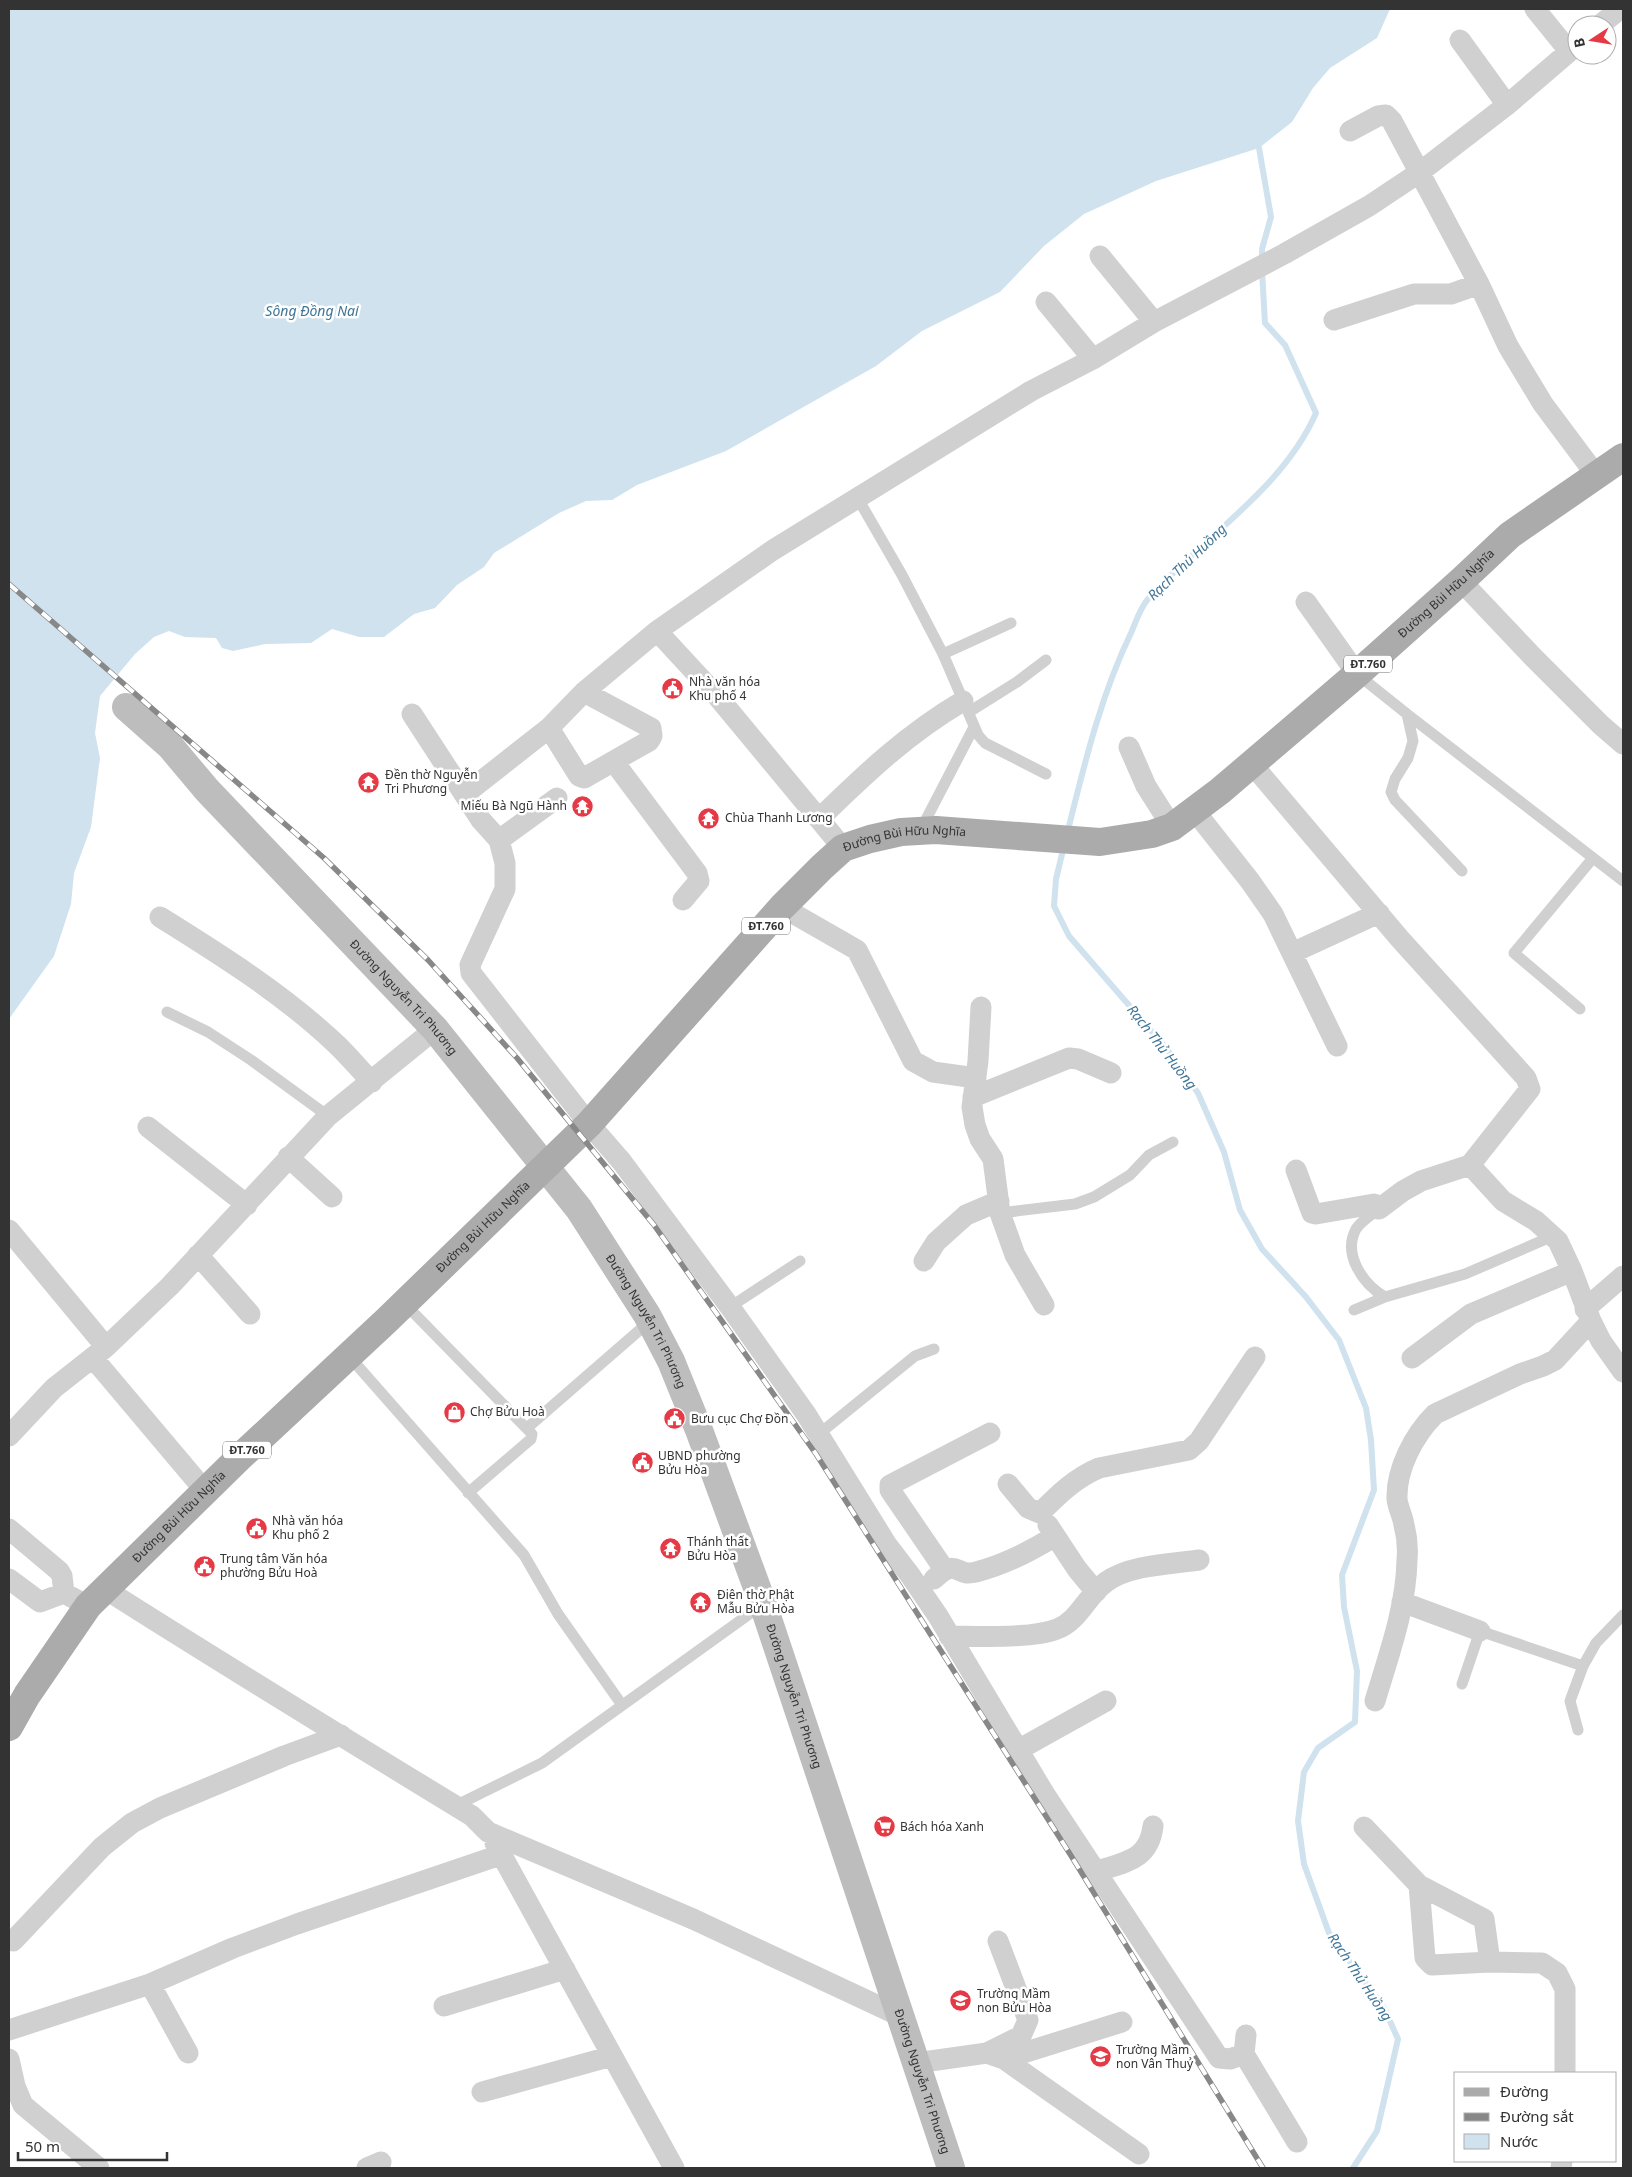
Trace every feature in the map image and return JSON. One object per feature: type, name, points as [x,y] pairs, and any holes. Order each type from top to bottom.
[{"type":"main road","name":"Đường Bùi Hữu Nghĩa","points":[[9,1727],[27,1695],[96,1598],[348,1355],[404,1304],[588,1124],[782,907],[843,848],[900,832],[936,830],[1100,842],[1152,834],[1172,827],[1220,791],[1357,674],[1510,535],[1615,466]]},
{"type":"main road","name":"Đường Nguyễn Tri Phương","points":[[122,711],[162,756],[207,790],[435,1029],[579,1209],[650,1321],[671,1361],[708,1452],[764,1604],[951,2168]]},
{"type":"street","points":[[1535,9],[1567,42]]},
{"type":"street","points":[[1460,40],[1507,105]]},
{"type":"street","points":[[465,794],[549,728],[584,692],[657,631],[773,550],[1031,391],[1093,359],[1154,322],[1284,254],[1369,206],[1420,172],[1507,105],[1567,53]]},
{"type":"street","points":[[1350,131],[1378,116],[1386,115],[1392,121],[1479,284],[1508,346],[1543,404],[1615,466]]},
{"type":"street","points":[[1100,256],[1154,322]]},
{"type":"street","points":[[1334,320],[1414,294],[1451,294],[1479,284]]},
{"type":"street","points":[[1046,302],[1093,359]]},
{"type":"street","points":[[1461,581],[1540,664],[1601,725],[1623,744]]},
{"type":"street","points":[[1306,602],[1357,674]]},
{"type":"street","points":[[657,631],[717,696],[843,848]]},
{"type":"street","points":[[549,728],[578,776],[584,778],[649,741],[652,736],[651,728],[584,692]]},
{"type":"street","points":[[819,819],[878,761],[934,718],[966,706]]},
{"type":"street","points":[[412,714],[481,820],[499,840],[506,863],[505,889],[470,965],[471,973],[588,1124],[622,1162],[730,1307],[819,1434],[887,1545],[950,1636],[1018,1750],[1096,1872],[1219,2058],[1230,2059],[1245,2044],[1297,2142]]},
{"type":"street","points":[[1129,747],[1146,786],[1172,827]]},
{"type":"street","points":[[614,762],[697,873],[699,881],[683,900]]},
{"type":"street","points":[[1251,763],[1379,914],[1496,1043],[1530,1084],[1530,1089],[1470,1165],[1421,1181],[1403,1191],[1379,1209],[1374,1204],[1316,1214],[1312,1213],[1296,1170]]},
{"type":"street","points":[[499,840],[557,798]]},
{"type":"street","points":[[1194,810],[1250,881],[1273,914],[1337,1046]]},
{"type":"street","points":[[782,907],[858,950],[913,1061],[933,1072],[974,1088],[1069,1058],[1078,1059],[1111,1073]]},
{"type":"street","points":[[1292,953],[1379,914]]},
{"type":"street","points":[[160,917],[229,960],[295,1009],[335,1043],[372,1082]]},
{"type":"street","points":[[981,1006],[972,1107],[975,1126],[980,1139],[993,1159],[1000,1207],[1015,1255],[1044,1305]]},
{"type":"street","points":[[9,1436],[54,1388],[99,1353],[170,1286],[328,1116],[435,1029]]},
{"type":"street","points":[[148,1127],[247,1204]]},
{"type":"street","points":[[288,1157],[332,1197]]},
{"type":"street","points":[[1470,1165],[1504,1201],[1536,1221],[1553,1236],[1563,1250],[1588,1315],[1601,1341],[1623,1372]]},
{"type":"street","points":[[924,1261],[936,1242],[966,1215],[1000,1207]]},
{"type":"street","points":[[9,1230],[99,1353],[206,1492]]},
{"type":"street","points":[[198,1255],[250,1314]]},
{"type":"street","points":[[1412,1358],[1471,1314],[1572,1270]]},
{"type":"street","points":[[1375,1701],[1401,1614],[1407,1559],[1405,1527],[1397,1501],[1399,1481],[1413,1441],[1425,1424],[1442,1411],[1511,1378],[1555,1360],[1588,1315],[1623,1276]]},
{"type":"street","points":[[1040,1512],[1066,1488],[1088,1472],[1099,1468],[1189,1450],[1195,1446],[1255,1358]]},
{"type":"street","points":[[944,1570],[890,1490],[890,1485],[990,1432]]},
{"type":"street","points":[[1008,1484],[1028,1508],[1040,1512],[1077,1569],[1096,1592]]},
{"type":"street","points":[[9,1529],[60,1571],[64,1593]]},
{"type":"street","points":[[921,1592],[944,1570],[956,1568],[974,1573],[1030,1551],[1055,1536]]},
{"type":"street","points":[[950,1636],[1046,1633],[1063,1626],[1076,1616],[1107,1581],[1141,1568],[1199,1560]]},
{"type":"street","points":[[9,1579],[36,1601],[44,1601],[64,1593],[96,1598],[341,1735],[472,1816],[488,1832],[503,1854],[674,2168]]},
{"type":"street","points":[[1402,1602],[1480,1631]]},
{"type":"street","points":[[1018,1750],[1106,1701]]},
{"type":"street","points":[[13,1940],[102,1847],[132,1823],[160,1808],[284,1756],[341,1735]]},
{"type":"street","points":[[1096,1872],[1139,1857],[1152,1840],[1153,1826]]},
{"type":"street","points":[[1364,1826],[1419,1885],[1484,1920],[1490,1962]]},
{"type":"street","points":[[488,1832],[693,1919],[900,2016]]},
{"type":"street","points":[[9,2030],[150,1984],[232,1948],[288,1927],[503,1854]]},
{"type":"street","points":[[1419,1885],[1425,1958],[1428,1963],[1432,1965],[1490,1962],[1542,1963],[1557,1973],[1565,1990],[1565,2072]]},
{"type":"street","points":[[995,2056],[1021,2036],[1028,2020],[998,1941]]},
{"type":"street","points":[[444,2006],[565,1969]]},
{"type":"street","points":[[150,1984],[188,2053]]},
{"type":"street","points":[[916,2062],[995,2056],[1122,2022]]},
{"type":"street","points":[[482,2092],[612,2056]]},
{"type":"street","points":[[995,2056],[1139,2154]]},
{"type":"street","points":[[9,2060],[15,2086],[23,2104],[99,2168]]},
{"type":"lane","points":[[857,497],[902,575],[943,654],[974,727],[985,743],[1046,774]]},
{"type":"lane","points":[[943,654],[1011,624]]},
{"type":"lane","points":[[966,706],[1018,682],[1046,660]]},
{"type":"lane","points":[[1357,674],[1623,882]]},
{"type":"lane","points":[[1407,714],[1413,741],[1408,758],[1395,779],[1391,792],[1395,800],[1462,871]]},
{"type":"lane","points":[[920,831],[974,727]]},
{"type":"lane","points":[[1580,1009],[1514,954],[1592,858]]},
{"type":"lane","points":[[167,1012],[208,1032],[251,1060],[328,1116]]},
{"type":"lane","points":[[1000,1207],[1075,1204],[1094,1197],[1130,1175],[1149,1155],[1173,1142]]},
{"type":"lane","points":[[1379,1209],[1361,1222],[1356,1229],[1351,1248],[1366,1283],[1374,1291],[1385,1297]]},
{"type":"lane","points":[[1354,1310],[1385,1297],[1465,1274],[1553,1236]]},
{"type":"lane","points":[[730,1307],[800,1260]]},
{"type":"lane","points":[[404,1304],[532,1434],[531,1438],[468,1493]]},
{"type":"lane","points":[[527,1428],[650,1321]]},
{"type":"lane","points":[[819,1434],[915,1356],[934,1349]]},
{"type":"lane","points":[[348,1355],[524,1555],[558,1614],[622,1706]]},
{"type":"lane","points":[[455,1806],[542,1763],[764,1604]]},
{"type":"lane","points":[[1578,1730],[1570,1701],[1583,1666],[1596,1643],[1623,1615]]},
{"type":"lane","points":[[1462,1684],[1480,1631],[1583,1666]]},
{"type":"water","name":"Sông Đồng Nai","points":[[9,9],[1390,9],[1377,38],[1330,68],[1313,88],[1292,122],[1259,148],[1156,181],[1084,214],[1044,246],[1000,292],[922,331],[876,366],[726,451],[637,485],[612,500],[586,501],[559,513],[494,553],[484,567],[457,585],[435,608],[414,614],[384,637],[359,637],[332,629],[311,643],[265,644],[233,651],[222,648],[216,638],[185,637],[169,631],[154,637],[135,654],[100,696],[95,733],[100,758],[91,827],[74,873],[71,904],[54,956],[9,1019]]},
{"type":"waterway","name":"Rạch Thủ Huồng","points":[[1259,148],[1271,217],[1262,249],[1262,261]]},
{"type":"waterway","name":"Rạch Thủ Huồng","points":[[1067,834],[1087,757],[1110,682],[1138,615],[1148,599],[1169,577],[1263,489],[1302,440],[1316,413],[1285,345],[1265,323],[1262,271]]},
{"type":"waterway","name":"Rạch Thủ Huồng","points":[[1064,846],[1056,879],[1054,906],[1069,936],[1166,1048],[1198,1093],[1224,1152],[1240,1210],[1262,1249],[1306,1297],[1339,1340],[1366,1408],[1371,1440],[1374,1490],[1342,1575],[1344,1607],[1357,1671],[1355,1722],[1318,1748],[1304,1772],[1298,1821],[1304,1864],[1329,1933],[1384,2008],[1398,2039],[1377,2131],[1353,2168]]},
{"type":"railway","points":[[9,584],[324,858],[428,960],[517,1058],[654,1225],[816,1454],[1070,1854],[1263,2168]]},
{"type":"place","name":"Nhà văn hóa Khu phố 4","points":[[673,689]]},
{"type":"place","name":"Đền thờ Nguyễn Tri Phương","points":[[369,782]]},
{"type":"place","name":"Miếu Bà Ngũ Hành","points":[[583,806]]},
{"type":"place","name":"Chùa Thanh Lương","points":[[709,818]]},
{"type":"place","name":"Chợ Bửu Hoà","points":[[454,1412]]},
{"type":"place","name":"Bưu cục Chợ Đồn","points":[[675,1419]]},
{"type":"place","name":"UBND phường Bửu Hòa","points":[[642,1463]]},
{"type":"place","name":"Nhà văn hóa Khu phố 2","points":[[256,1528]]},
{"type":"place","name":"Thánh thất Bửu Hòa","points":[[671,1549]]},
{"type":"place","name":"Trung tâm Văn hóa phường Bửu Hoà","points":[[204,1566]]},
{"type":"place","name":"Điện thờ Phật Mẫu Bửu Hòa","points":[[701,1602]]},
{"type":"place","name":"Bách hóa Xanh","points":[[884,1827]]},
{"type":"place","name":"Trường Mầm non Bửu Hòa","points":[[961,2001]]},
{"type":"place","name":"Trường Mầm non Vân Thuỷ","points":[[1100,2057]]}]
